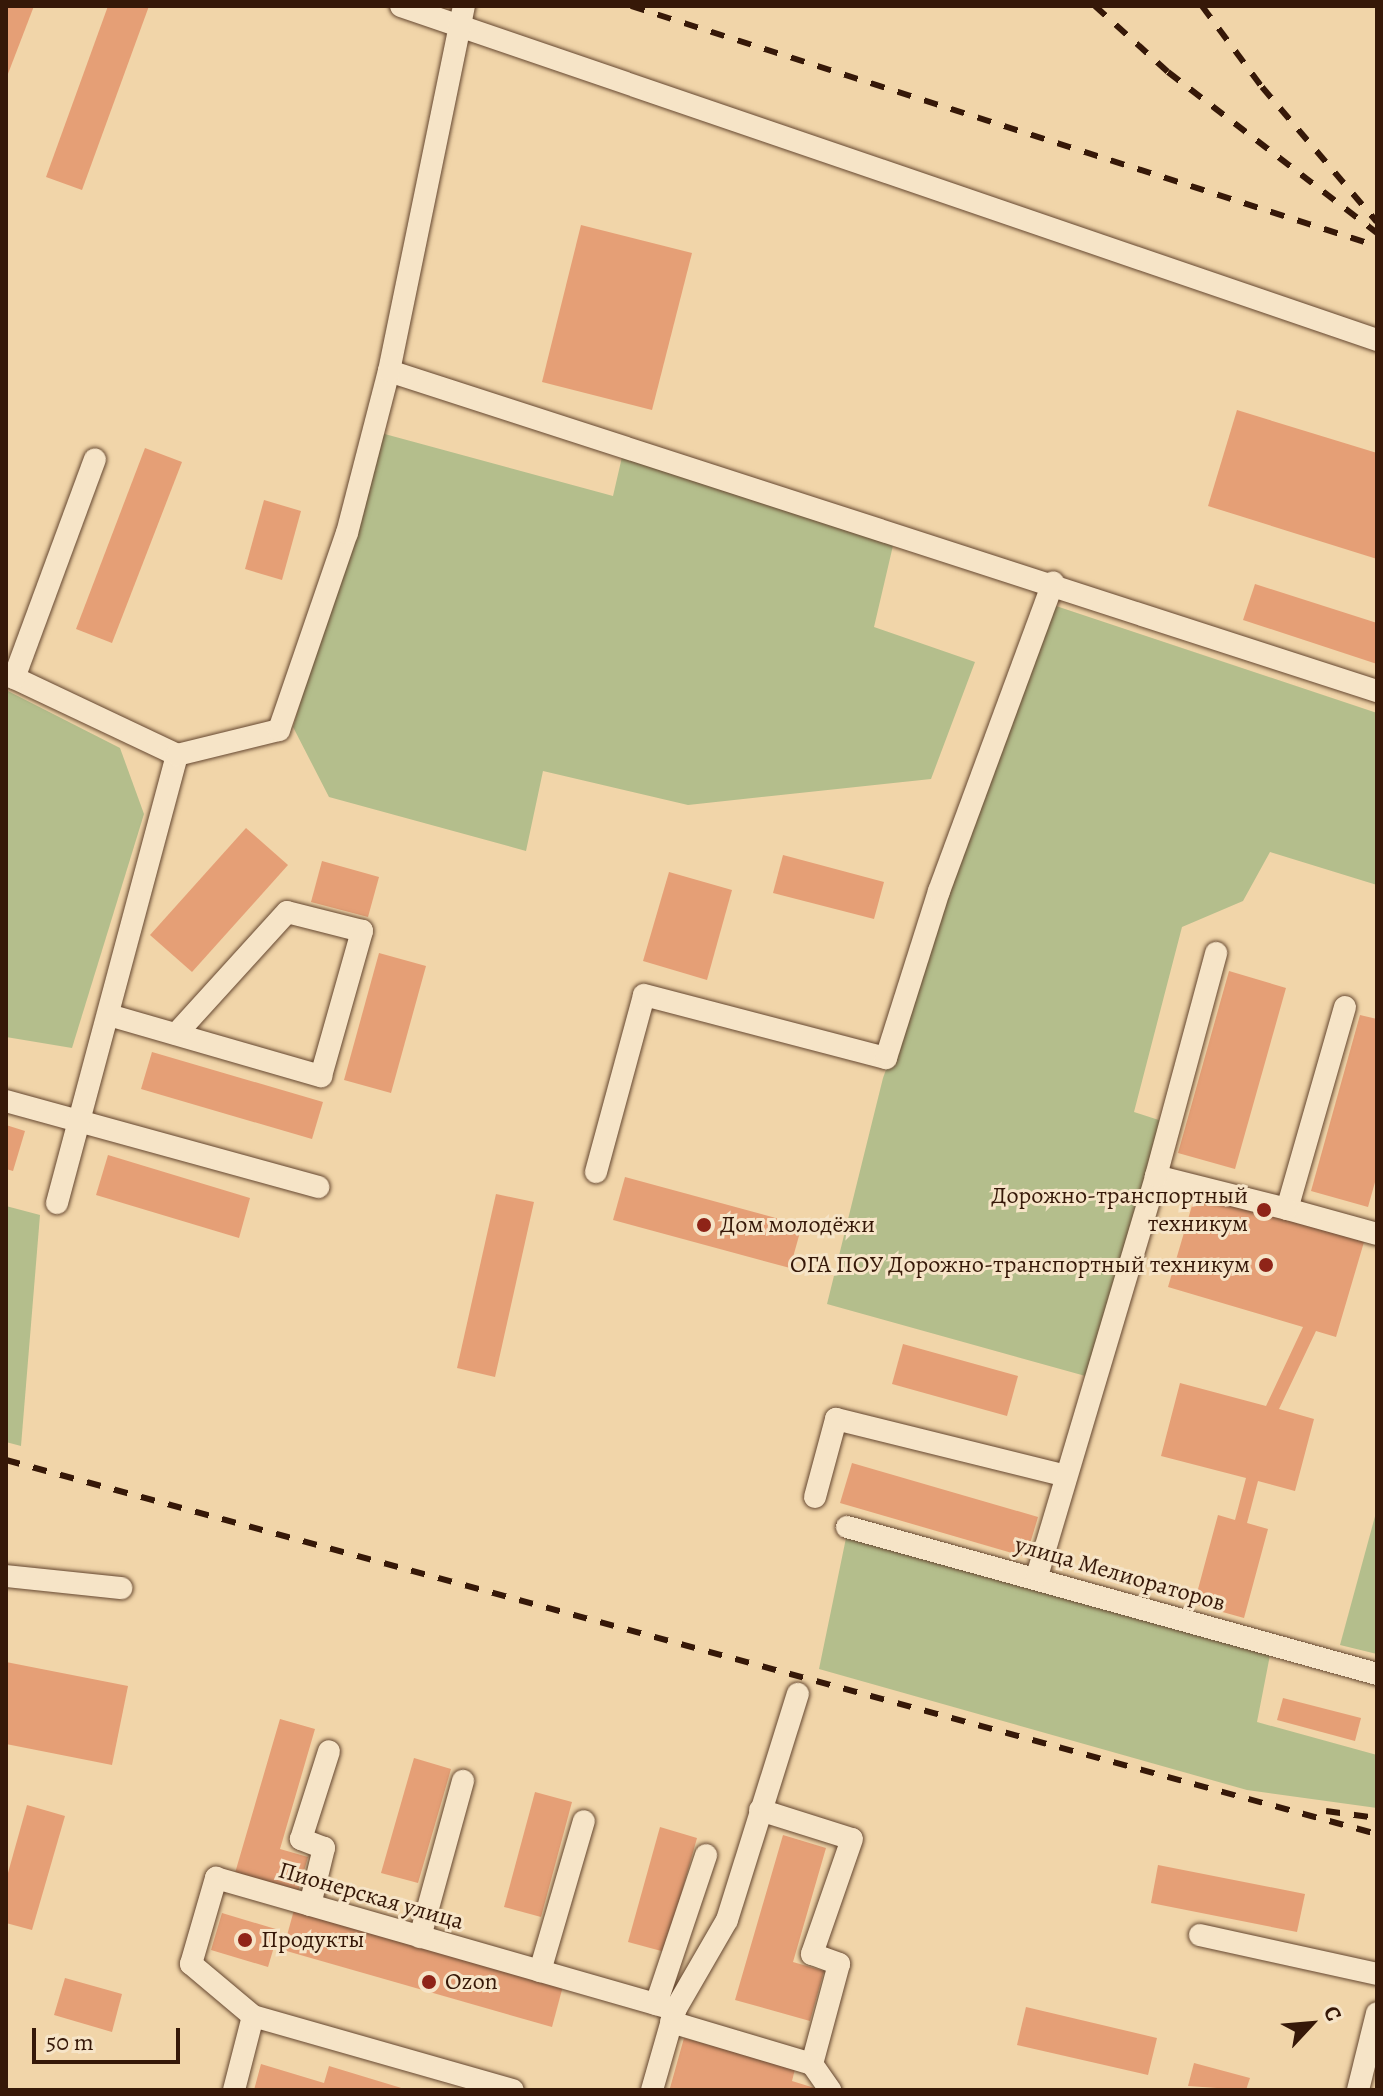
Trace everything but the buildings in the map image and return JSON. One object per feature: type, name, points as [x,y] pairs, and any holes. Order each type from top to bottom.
[{"type":"street","points":[[401,6],[462,16],[1377,340]]},
{"type":"street","points":[[95,459],[10,676],[177,755],[279,730],[347,533],[389,371],[462,16]]},
{"type":"street","points":[[389,371],[1053,582],[1377,691]]},
{"type":"street","points":[[596,1172],[644,995],[886,1058],[939,891],[1053,582]]},
{"type":"street","points":[[57,1203],[177,755]]},
{"type":"street","points":[[109,1015],[321,1076],[362,931],[287,912],[176,1034]]},
{"type":"street","points":[[1037,1576],[1156,1176],[1216,953]]},
{"type":"street","points":[[1287,1209],[1345,1007]]},
{"type":"street","points":[[6,1101],[318,1187]]},
{"type":"street","points":[[1156,1176],[1377,1234]]},
{"type":"street","points":[[815,1497],[836,1419],[1066,1476]]},
{"type":"street","name":"улица Мелиораторов","points":[[847,1527],[1037,1576],[1377,1674]]},
{"type":"street","points":[[6,1576],[121,1588]]},
{"type":"street","points":[[668,2012],[727,1920],[798,1694]]},
{"type":"street","points":[[310,1905],[324,1848],[301,1839],[329,1751]]},
{"type":"street","points":[[420,1937],[463,1781]]},
{"type":"street","points":[[760,1810],[852,1839],[812,1954],[839,1964],[812,2064],[830,2090]]},
{"type":"street","points":[[540,1971],[584,1821]]},
{"type":"street","points":[[652,2090],[706,1855]]},
{"type":"street","name":"Пионерская улица","points":[[253,2016],[191,1964],[216,1878],[540,1971],[668,2012],[812,2064]]},
{"type":"street","points":[[1200,1935],[1377,1974]]},
{"type":"street","points":[[1358,2090],[1377,2013]]},
{"type":"street","points":[[234,2090],[253,2016],[513,2090]]},
{"type":"green space","points":[[381,433],[613,496],[622,457],[895,537],[874,627],[975,662],[931,779],[688,805],[543,771],[526,851],[329,797],[293,727]]},
{"type":"green space","points":[[1053,605],[1377,713],[1377,885],[1270,852],[1243,901],[1182,927],[1134,1112],[1165,1122],[1089,1377],[827,1304],[883,1078]]},
{"type":"green space","points":[[6,690],[120,748],[144,814],[72,1048],[6,1037]]},
{"type":"green space","points":[[6,1206],[40,1215],[21,1446],[6,1442]]},
{"type":"green space","points":[[1377,1509],[1377,1654],[1340,1645]]},
{"type":"green space","points":[[846,1538],[1270,1655],[1257,1722],[1377,1755],[1377,1808],[1247,1790],[819,1669]]},
{"type":"railway","points":[[631,6],[1377,246]]},
{"type":"railway","points":[[1095,6],[1168,72],[1377,233]]},
{"type":"railway","points":[[1202,6],[1262,87],[1377,222]]},
{"type":"railway","points":[[6,1460],[1377,1834]]},
{"type":"railway","points":[[1326,1811],[1377,1818]]},
{"type":"place","name":"Дорожно-транспортный техникум","points":[[1264,1210]]},
{"type":"place","name":"Дом молодёжи","points":[[704,1225]]},
{"type":"place","name":"ОГА ПОУ Дорожно-транспортный техникум","points":[[1266,1265]]},
{"type":"place","name":"Продукты","points":[[245,1940]]},
{"type":"place","name":"Ozon","points":[[429,1982]]}]
